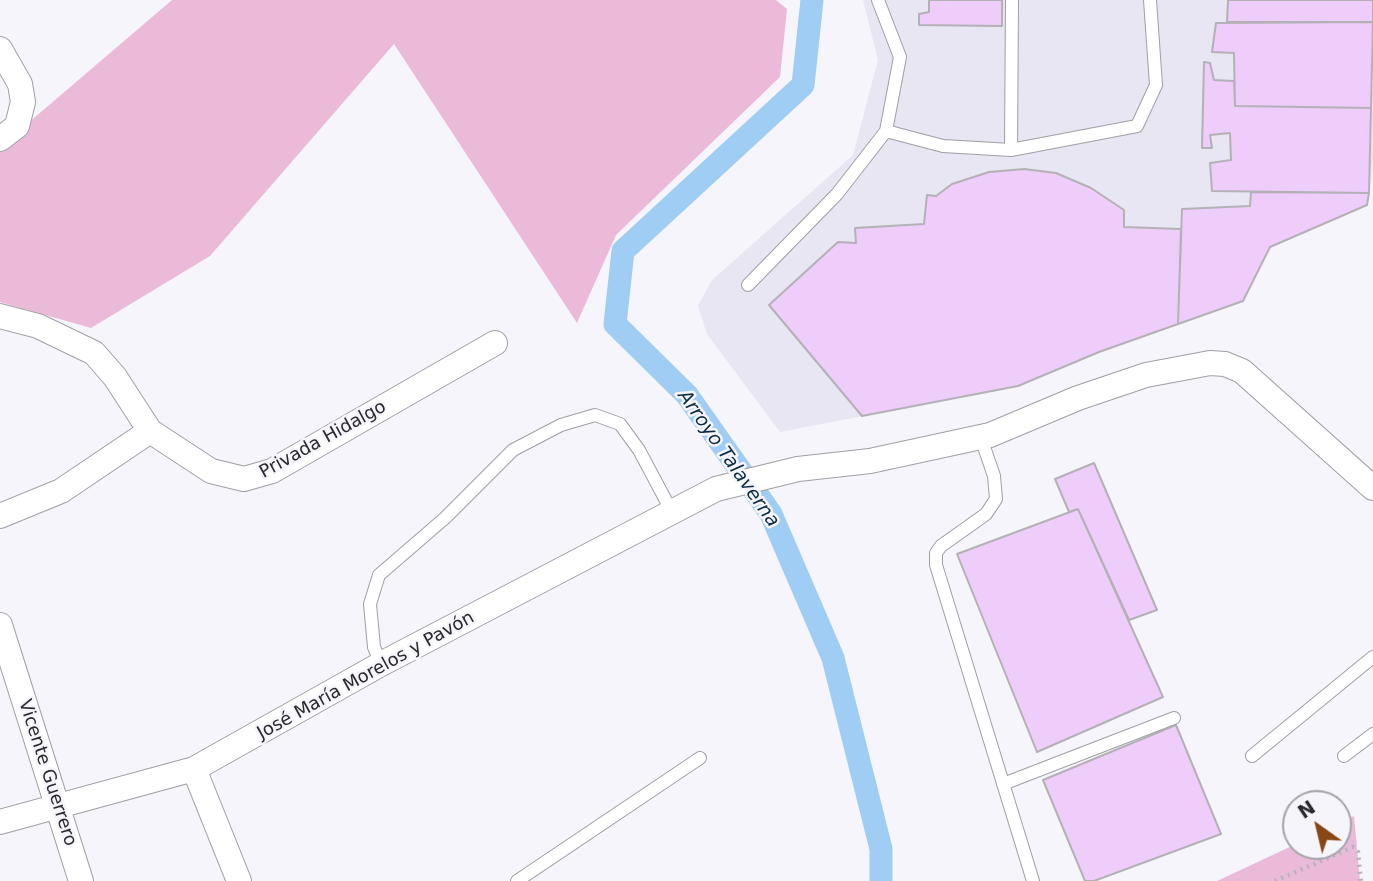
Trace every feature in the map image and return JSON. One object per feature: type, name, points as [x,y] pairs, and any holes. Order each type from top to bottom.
[{"type":"street","points":[[0,49],[20,84],[23,102],[9,132]]},
{"type":"street","points":[[0,316],[38,326],[94,354],[115,377],[150,430],[61,491],[0,516]]},
{"type":"street","name":"Privada Hidalgo","points":[[150,430],[211,471],[244,479],[258,477],[495,343]]},
{"type":"street","points":[[981,438],[1146,374],[1184,366],[1225,363],[1242,371],[1261,387],[1373,488]]},
{"type":"street","name":"José María Morelos y Pavón","points":[[0,822],[194,769],[381,664],[716,489],[798,469],[870,461],[981,438]]},
{"type":"street","name":"Vicente Guerrero","points":[[0,625],[81,881]]},
{"type":"street","points":[[194,769],[239,881]]},
{"type":"lane","points":[[748,285],[836,194],[886,131],[900,57],[878,0]]},
{"type":"lane","points":[[1011,150],[1012,0]]},
{"type":"lane","points":[[886,131],[943,146],[1011,150],[1137,126],[1156,85],[1150,0]]},
{"type":"lane","points":[[381,664],[374,647],[370,604],[379,575],[445,518],[513,450],[561,425],[595,415],[620,424],[639,450],[672,512]]},
{"type":"lane","points":[[981,438],[994,476],[996,499],[986,514],[941,546],[936,553],[936,565],[1033,881]]},
{"type":"lane","points":[[1252,756],[1373,657]]},
{"type":"lane","points":[[1003,784],[1174,718]]},
{"type":"lane","points":[[1345,755],[1373,734]]},
{"type":"lane","points":[[517,881],[700,758]]},
{"type":"path","points":[[1275,881],[1353,847],[1358,852],[1361,881]]},
{"type":"shaded area","points":[[172,0],[776,0],[787,9],[780,77],[616,235],[577,323],[394,44],[210,256],[91,328],[0,302],[0,147]]},
{"type":"shaded area","points":[[863,0],[1373,0],[1373,166],[1367,205],[1270,247],[1243,301],[1099,352],[1018,386],[780,432],[707,334],[698,306],[712,280],[853,155],[878,60]]},
{"type":"shaded area","points":[[1354,816],[1360,881],[1217,881],[1282,851],[1282,860],[1352,860]]},
{"type":"building","points":[[929,0],[1002,0],[1002,26],[919,25],[919,14],[929,12]]},
{"type":"building","points":[[1228,0],[1373,0],[1373,22],[1227,22]]},
{"type":"building","points":[[1373,22],[1371,108],[1235,106],[1234,53],[1212,52],[1216,23]]},
{"type":"building","points":[[1204,62],[1210,63],[1214,80],[1234,81],[1235,106],[1371,108],[1369,193],[1212,191],[1210,163],[1231,160],[1230,133],[1210,135],[1212,148],[1202,148]]},
{"type":"building","points":[[1024,169],[1056,173],[1091,188],[1124,210],[1124,227],[1181,229],[1178,324],[1099,352],[1018,386],[862,416],[769,305],[838,242],[856,243],[855,228],[924,224],[927,195],[936,196],[952,184],[989,172]]},
{"type":"building","points":[[1251,192],[1369,193],[1367,205],[1270,247],[1243,301],[1178,324],[1182,209],[1250,206]]},
{"type":"building","points":[[1094,463],[1157,610],[1129,620],[1078,509],[1069,512],[1055,479]]},
{"type":"building","points":[[1078,509],[1163,697],[1037,752],[957,554]]},
{"type":"building","points":[[1176,725],[1221,834],[1094,881],[1085,881],[1043,780]]},
{"type":"waterway","name":"Arroyo Talaverna","points":[[812,0],[803,85],[623,251],[615,324],[687,395],[771,514],[833,658],[881,849],[881,881]]}]
